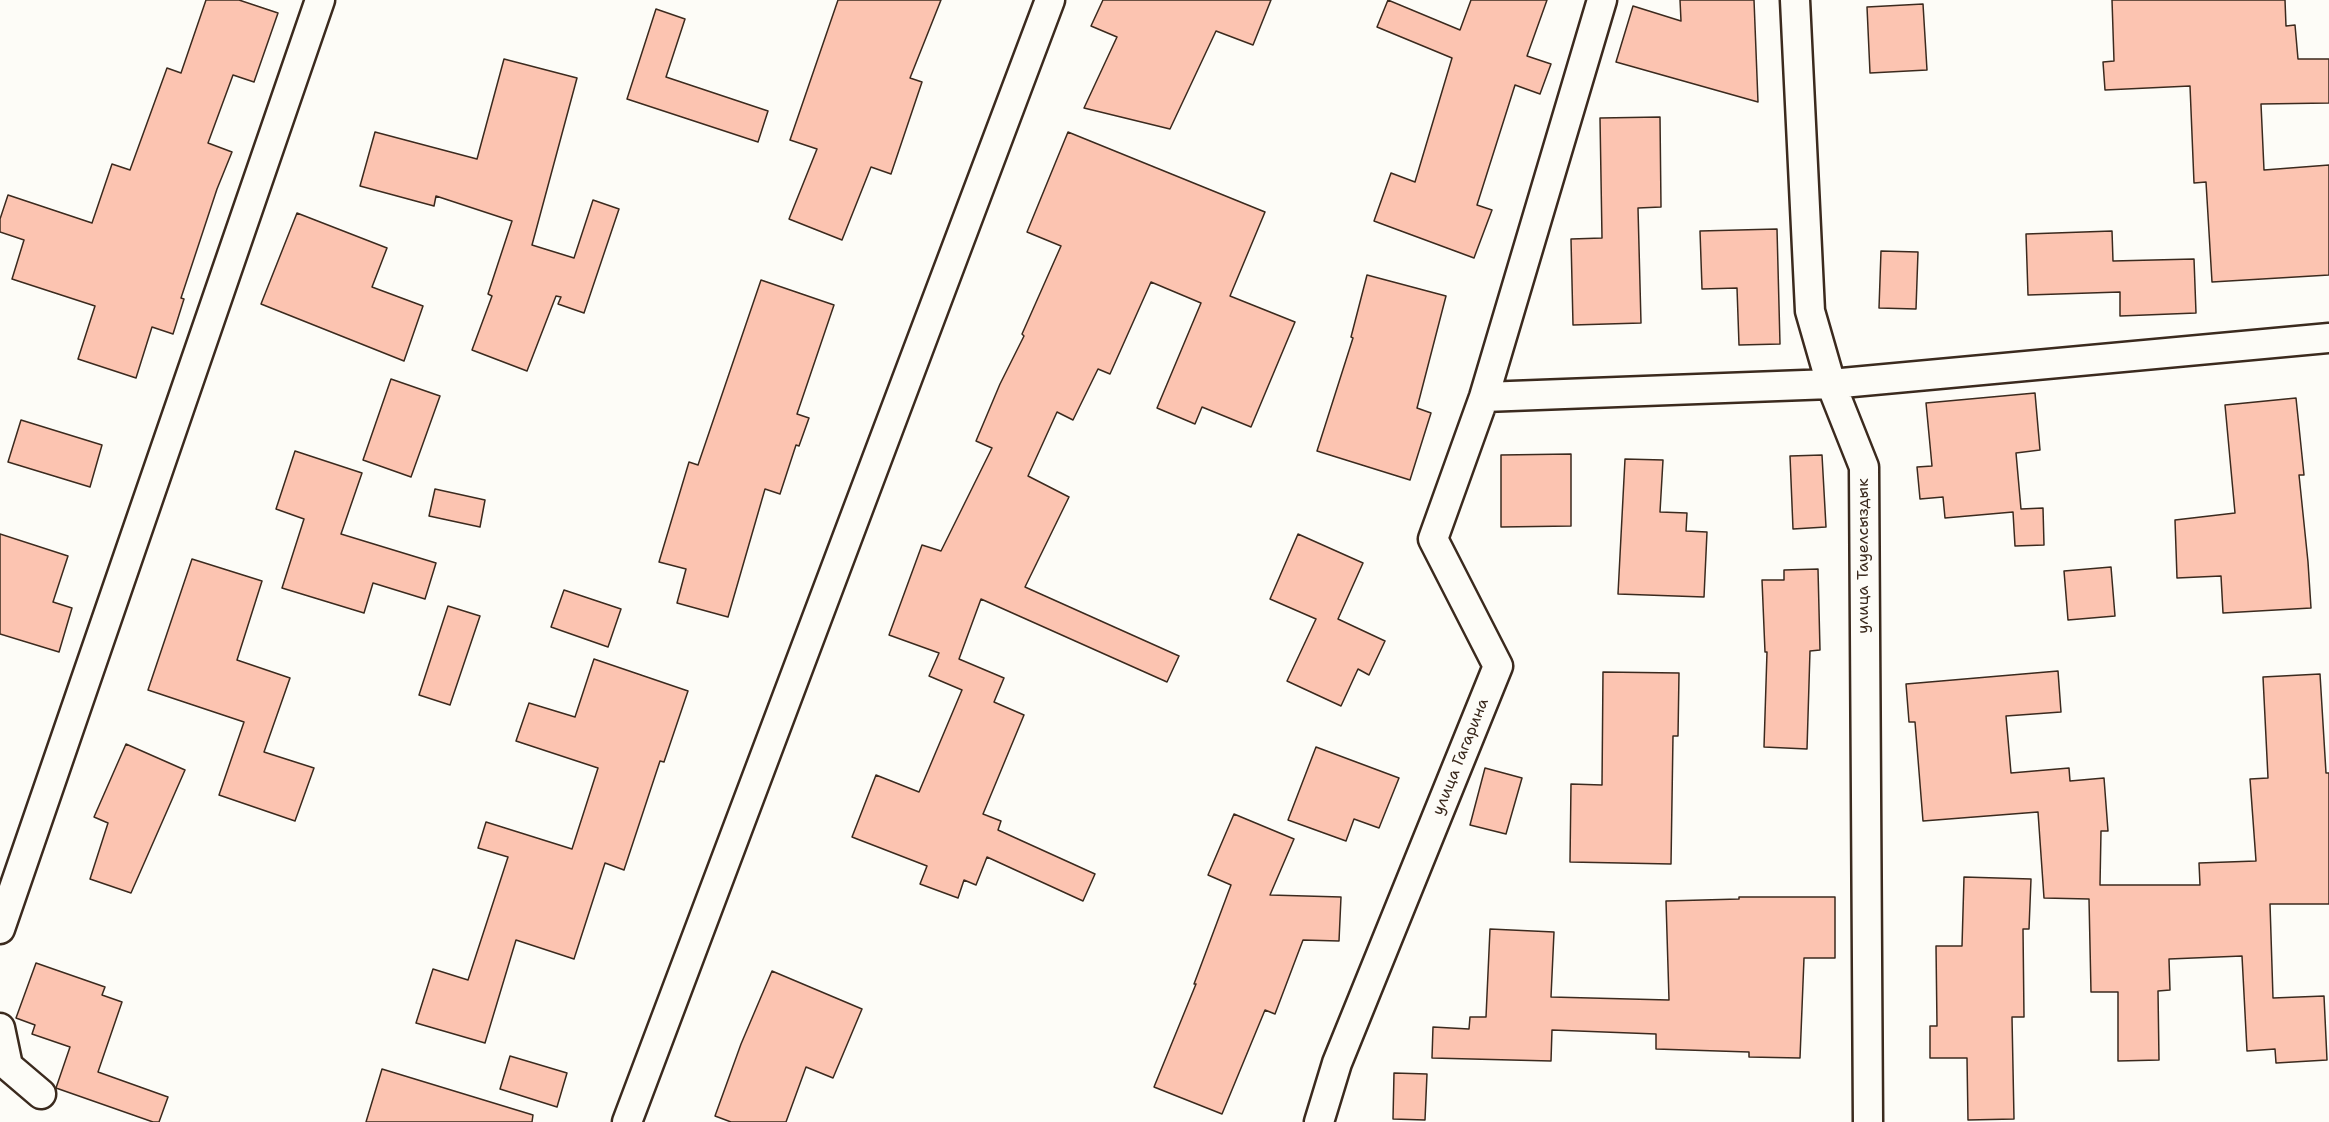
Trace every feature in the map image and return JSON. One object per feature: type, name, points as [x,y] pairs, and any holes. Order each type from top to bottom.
[{"type":"street","points":[[0,929],[320,0]]},
{"type":"street","points":[[627,1122],[1050,0]]},
{"type":"street","name":"улица Гагарина","points":[[1319,1122],[1337,1063],[1498,666],[1433,539],[1484,397],[1602,0]]},
{"type":"street","name":"улица Тауелсыздык","points":[[1795,0],[1810,311],[1831,384],[1864,467],[1868,1122]]},
{"type":"street","points":[[1484,397],[1831,384],[2329,338]]},
{"type":"street","points":[[0,1028],[8,1066],[41,1094]]},
{"type":"building","points":[[206,0],[239,0],[278,13],[254,82],[233,75],[208,143],[232,152],[217,189],[181,298],[184,299],[173,334],[152,327],[136,378],[78,359],[95,306],[12,279],[24,240],[0,232],[0,219],[8,195],[92,223],[112,164],[130,170],[167,68],[181,73]]},
{"type":"building","points":[[838,0],[941,0],[910,78],[922,82],[891,174],[871,167],[842,240],[789,219],[817,149],[790,140]]},
{"type":"building","points":[[1103,0],[1271,0],[1253,45],[1216,31],[1170,129],[1084,108],[1117,37],[1091,26]]},
{"type":"building","points":[[1388,0],[1460,30],[1471,0],[1547,0],[1527,56],[1551,64],[1540,94],[1515,85],[1477,205],[1492,210],[1474,258],[1374,221],[1391,173],[1415,182],[1452,58],[1377,27]]},
{"type":"building","points":[[1680,0],[1754,0],[1758,102],[1616,62],[1633,6],[1681,21]]},
{"type":"building","points":[[2112,0],[2285,0],[2286,26],[2295,25],[2298,59],[2329,59],[2329,103],[2261,104],[2264,170],[2329,165],[2329,275],[2212,282],[2206,182],[2194,183],[2190,86],[2105,90],[2103,62],[2114,61]]},
{"type":"building","points":[[1923,4],[1927,70],[1870,73],[1867,7]]},
{"type":"building","points":[[656,9],[685,19],[666,77],[768,111],[758,142],[627,99]]},
{"type":"building","points":[[504,59],[577,78],[532,245],[574,258],[593,200],[619,209],[584,313],[558,304],[561,297],[556,296],[527,371],[472,350],[492,296],[488,294],[512,221],[436,196],[434,206],[360,186],[375,132],[477,159]]},
{"type":"building","points":[[1660,117],[1661,207],[1638,208],[1641,323],[1573,325],[1571,239],[1602,238],[1600,118]]},
{"type":"building","points":[[1068,132],[1265,212],[1230,296],[1295,322],[1251,427],[1202,407],[1195,424],[1157,408],[1201,303],[1151,282],[1110,374],[1098,369],[1073,420],[1057,412],[1028,476],[1069,497],[1025,587],[1179,656],[1167,682],[981,599],[959,659],[1004,678],[994,702],[1024,715],[983,814],[1001,821],[998,830],[1095,874],[1083,901],[987,857],[976,885],[964,880],[958,898],[920,884],[927,866],[852,837],[876,775],[919,792],[962,690],[929,676],[939,653],[889,635],[922,545],[941,551],[992,448],[976,441],[1000,384],[1024,336],[1022,334],[1061,246],[1027,232]]},
{"type":"building","points":[[297,213],[387,248],[372,287],[423,306],[404,361],[261,304]]},
{"type":"building","points":[[1777,229],[1780,344],[1739,345],[1737,288],[1702,289],[1700,231]]},
{"type":"building","points":[[2112,231],[2113,261],[2194,259],[2196,313],[2120,316],[2120,292],[2028,295],[2026,234]]},
{"type":"building","points":[[1881,251],[1918,252],[1916,309],[1879,308]]},
{"type":"building","points":[[1367,275],[1446,296],[1417,408],[1431,413],[1410,480],[1317,451],[1353,338],[1351,337]]},
{"type":"building","points":[[761,280],[834,305],[797,414],[809,418],[799,446],[796,445],[780,494],[765,489],[728,617],[677,603],[686,569],[659,562],[689,462],[698,465]]},
{"type":"building","points":[[391,379],[440,396],[411,477],[363,460]]},
{"type":"building","points":[[2035,393],[2040,450],[2016,453],[2021,509],[2043,508],[2044,545],[2015,546],[2013,512],[1945,518],[1943,497],[1920,499],[1917,467],[1932,466],[1926,403]]},
{"type":"building","points":[[2296,398],[2304,475],[2299,475],[2311,608],[2223,613],[2221,576],[2177,578],[2175,520],[2235,513],[2225,405]]},
{"type":"building","points":[[21,420],[102,445],[90,487],[8,462]]},
{"type":"building","points":[[295,451],[362,473],[341,534],[436,563],[425,599],[373,583],[364,613],[282,588],[304,519],[276,509]]},
{"type":"building","points":[[1571,454],[1571,526],[1501,527],[1501,455]]},
{"type":"building","points":[[1822,455],[1826,527],[1793,529],[1790,456]]},
{"type":"building","points":[[1625,459],[1663,460],[1660,512],[1687,513],[1686,531],[1707,532],[1704,597],[1618,594]]},
{"type":"building","points":[[435,489],[485,500],[480,527],[429,516]]},
{"type":"building","points":[[0,534],[68,556],[53,602],[72,608],[59,652],[0,634]]},
{"type":"building","points":[[1298,534],[1363,563],[1338,619],[1385,641],[1369,675],[1358,669],[1341,706],[1287,681],[1316,619],[1270,599]]},
{"type":"building","points":[[192,559],[262,581],[237,660],[290,678],[264,752],[314,768],[295,821],[219,795],[244,722],[148,690]]},
{"type":"building","points":[[2111,567],[2115,616],[2068,620],[2064,571]]},
{"type":"building","points":[[1818,569],[1820,650],[1810,651],[1807,749],[1764,747],[1767,652],[1765,652],[1762,580],[1784,580],[1784,570]]},
{"type":"building","points":[[564,590],[621,609],[608,647],[551,627]]},
{"type":"building","points":[[448,606],[480,616],[450,705],[419,695]]},
{"type":"building","points":[[594,659],[688,691],[664,762],[660,761],[624,870],[605,863],[574,959],[516,940],[485,1043],[416,1023],[433,969],[468,980],[508,857],[478,848],[486,822],[572,849],[598,768],[516,741],[529,703],[575,717]]},
{"type":"building","points":[[2058,671],[2061,712],[2006,716],[2011,773],[2069,768],[2070,781],[2104,778],[2108,831],[2101,831],[2100,885],[2200,885],[2199,863],[2256,861],[2250,779],[2268,778],[2263,677],[2320,674],[2326,773],[2329,773],[2329,904],[2270,904],[2273,998],[2324,996],[2327,1060],[2276,1063],[2275,1049],[2247,1051],[2242,956],[2169,959],[2170,990],[2158,991],[2159,1060],[2118,1061],[2118,992],[2091,992],[2089,899],[2044,898],[2038,812],[1923,821],[1915,722],[1909,722],[1906,684]]},
{"type":"building","points":[[1603,672],[1679,673],[1678,736],[1673,736],[1671,864],[1570,862],[1571,784],[1602,785]]},
{"type":"building","points":[[126,744],[185,770],[131,893],[90,879],[108,823],[94,817]]},
{"type":"building","points":[[1316,747],[1399,778],[1379,828],[1354,819],[1346,841],[1288,820]]},
{"type":"building","points":[[1485,768],[1522,778],[1506,834],[1470,825]]},
{"type":"building","points":[[1234,814],[1294,839],[1270,895],[1341,897],[1339,941],[1303,940],[1275,1014],[1265,1010],[1222,1114],[1154,1087],[1196,984],[1194,984],[1231,885],[1208,875]]},
{"type":"building","points":[[1964,877],[2031,879],[2029,929],[2023,929],[2024,1017],[2012,1017],[2014,1119],[1968,1120],[1967,1058],[1930,1058],[1930,1026],[1937,1026],[1936,946],[1962,946]]},
{"type":"building","points":[[1739,897],[1835,897],[1835,958],[1804,958],[1800,1058],[1749,1057],[1749,1052],[1656,1049],[1656,1034],[1552,1030],[1551,1061],[1432,1058],[1433,1027],[1469,1029],[1470,1017],[1486,1017],[1490,929],[1554,932],[1551,997],[1669,1000],[1666,901],[1739,899]]},
{"type":"building","points":[[36,963],[105,987],[102,995],[122,1002],[98,1072],[168,1097],[159,1122],[153,1122],[56,1088],[70,1047],[32,1034],[35,1025],[16,1018]]},
{"type":"building","points":[[772,971],[862,1009],[833,1078],[806,1067],[786,1122],[731,1122],[715,1116],[741,1044]]},
{"type":"building","points":[[510,1056],[567,1073],[557,1107],[500,1089]]},
{"type":"building","points":[[382,1069],[533,1115],[532,1122],[366,1122]]},
{"type":"building","points":[[1394,1073],[1427,1074],[1425,1120],[1393,1119]]}]
